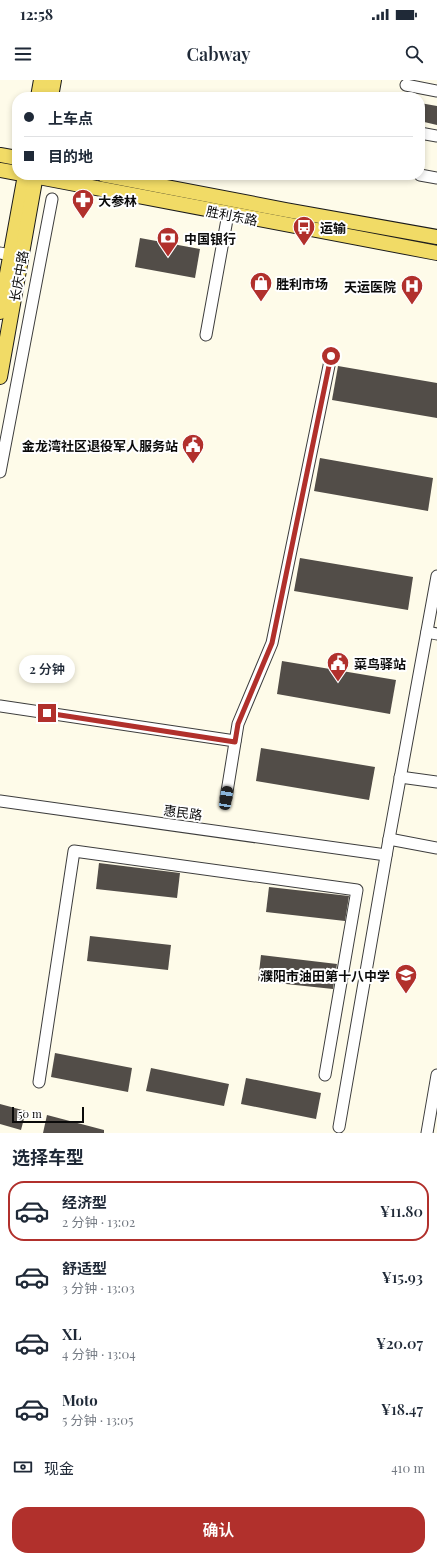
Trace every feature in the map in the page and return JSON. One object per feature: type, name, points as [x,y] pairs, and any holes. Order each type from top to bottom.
[{"type":"main road","points":[[39,92],[41,80]]},
{"type":"main road","points":[[52,92],[54,80]]},
{"type":"main road","points":[[0,155],[12,157]]},
{"type":"main road","points":[[0,170],[12,172]]},
{"type":"main road","name":"长庆中路","points":[[0,312],[5,254],[29,180]]},
{"type":"main road","name":"长庆中路","points":[[0,377],[30,180]]},
{"type":"main road","name":"胜利东路","points":[[56,180],[437,253]]},
{"type":"main road","name":"胜利东路","points":[[130,180],[437,237]]},
{"type":"street","points":[[406,85],[437,91]]},
{"type":"street","points":[[425,134],[437,136]]},
{"type":"street","points":[[425,176],[437,178]]},
{"type":"street","points":[[0,472],[52,199]]},
{"type":"street","points":[[206,335],[228,214]]},
{"type":"street","points":[[226,798],[238,724],[272,643],[331,356]]},
{"type":"street","points":[[339,1127],[400,777],[432,633],[437,576]]},
{"type":"street","points":[[0,706],[235,742]]},
{"type":"street","points":[[400,777],[437,782]]},
{"type":"street","name":"惠民路","points":[[0,801],[386,855]]},
{"type":"street","points":[[389,839],[437,848]]},
{"type":"street","points":[[39,1082],[74,851],[357,890],[325,1075]]},
{"type":"street","points":[[427,1133],[437,1075]]},
{"type":"building","points":[[425,104],[437,106],[437,125],[425,122]]},
{"type":"building","name":"中国银行","points":[[140,238],[200,249],[195,278],[135,267]]},
{"type":"building","points":[[338,366],[437,383],[437,418],[332,400]]},
{"type":"building","points":[[320,458],[433,478],[428,511],[314,491]]},
{"type":"building","points":[[300,558],[413,577],[408,610],[294,591]]},
{"type":"building","points":[[282,661],[396,680],[390,714],[277,694]]},
{"type":"building","points":[[261,748],[375,767],[369,800],[256,781]]},
{"type":"building","points":[[99,863],[180,873],[177,898],[96,889]]},
{"type":"building","points":[[269,887],[349,896],[345,921],[266,912]]},
{"type":"building","points":[[90,936],[171,945],[168,970],[87,961]]},
{"type":"building","points":[[261,955],[337,964],[333,989],[258,981]]},
{"type":"building","points":[[55,1053],[132,1068],[128,1092],[51,1077]]},
{"type":"building","points":[[151,1068],[229,1084],[224,1106],[146,1091]]},
{"type":"building","points":[[246,1078],[321,1093],[316,1119],[241,1104]]},
{"type":"building","points":[[0,1104],[26,1111],[21,1130],[0,1124]]},
{"type":"building","points":[[47,1115],[104,1130],[104,1133],[43,1133]]},
{"type":"place","name":"大参林","points":[[83,220]]},
{"type":"place","name":"运输","points":[[304,246]]},
{"type":"place","name":"中国银行","points":[[168,258]]},
{"type":"place","name":"胜利市场","points":[[261,302]]},
{"type":"place","name":"天运医院","points":[[412,306]]},
{"type":"place","name":"金龙湾社区退役军人服务站","points":[[193,464]]},
{"type":"place","name":"菜鸟驿站","points":[[338,682]]},
{"type":"place","name":"濮阳市油田第十八中学","points":[[406,994]]},
{"type":"route","points":[[47,713],[235,742],[238,724],[272,643],[331,356]]}]
